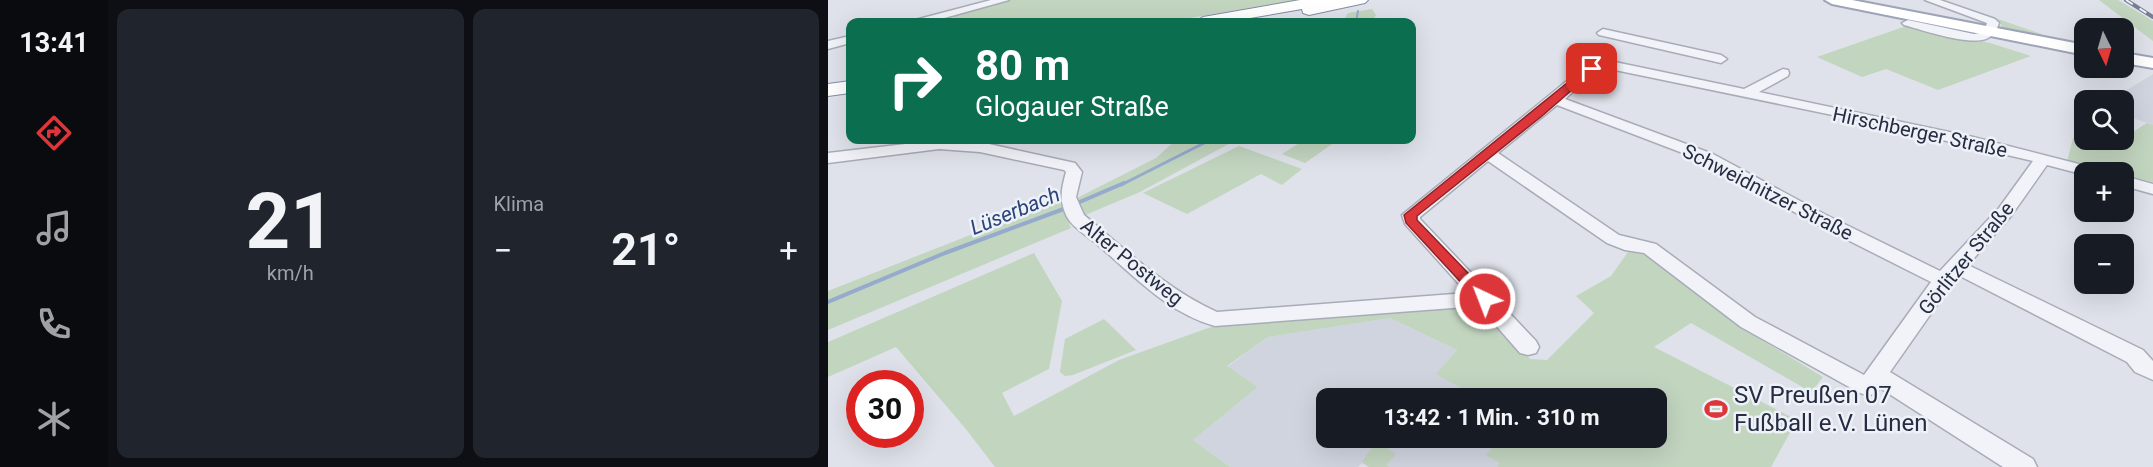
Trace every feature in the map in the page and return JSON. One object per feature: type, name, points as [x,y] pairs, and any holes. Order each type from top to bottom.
[{"type":"highway","points":[[1225,18],[1324,0]]},
{"type":"highway","points":[[1265,18],[1360,0]]},
{"type":"highway","points":[[828,82],[846,79]]},
{"type":"highway","points":[[828,90],[846,88]]},
{"type":"main road","points":[[1832,0],[2074,48]]},
{"type":"main road","points":[[2134,60],[2153,63]]},
{"type":"street","points":[[934,18],[1004,0]]},
{"type":"street","points":[[1908,23],[1974,38],[1990,32],[1993,23],[1990,21],[1930,0]]},
{"type":"street","points":[[1603,33],[1622,53]]},
{"type":"street","points":[[828,45],[846,41]]},
{"type":"street","points":[[1527,347],[1411,220],[1411,215],[1594,66],[1622,53],[1714,54]]},
{"type":"street","name":"Hirschberger Straße","points":[[1622,53],[1746,93],[2074,167]]},
{"type":"street","points":[[1746,93],[1783,73]]},
{"type":"street","name":"Schweidnitzer Straße","points":[[1555,100],[1707,157],[1820,219],[1949,273],[2135,356],[2143,366],[2153,371]]},
{"type":"street","name":"Alter Postweg","points":[[828,158],[939,144],[980,147],[1069,166],[1074,172],[1068,197],[1076,217],[1165,292],[1184,305],[1215,319],[1485,299]]},
{"type":"street","points":[[1488,154],[1613,239],[1632,246],[1649,248],[1748,322],[1872,381],[2024,467]]},
{"type":"street","name":"Görlitzer Straße","points":[[1872,381],[1949,273],[2005,212],[2043,159]]},
{"type":"street","points":[[2134,184],[2153,189]]},
{"type":"shaded area","points":[[2153,74],[2153,125],[2134,118],[2134,90],[2127,90]]},
{"type":"shaded area","points":[[1390,318],[1457,350],[1437,374],[1462,388],[1316,388],[1316,448],[1513,448],[1497,467],[1369,467],[1362,463],[1358,467],[1230,467],[1193,440],[1258,387],[1227,367],[1268,337]]},
{"type":"green space","points":[[1004,0],[1299,0],[1189,18],[954,18],[953,14]]},
{"type":"green space","points":[[2099,0],[2118,0],[2153,21],[2153,41],[2134,27],[2134,18],[2123,18]]},
{"type":"green space","points":[[1372,9],[1376,15],[1374,18],[1345,18],[1348,13]]},
{"type":"green space","points":[[1992,17],[2044,35],[2074,41],[2074,45],[2003,31],[2001,24]]},
{"type":"green space","points":[[1909,25],[1990,43],[2031,56],[1938,90],[1886,69],[1862,77],[1817,57]]},
{"type":"green space","points":[[2147,123],[2153,125],[2153,182],[2134,177],[2134,162],[2067,162],[2073,138],[2074,150],[2134,150],[2134,131]]},
{"type":"green space","points":[[1172,144],[1229,144],[1140,192],[1083,216],[1077,198],[1156,158]]},
{"type":"green space","points":[[1298,144],[1332,144],[1305,163],[1282,154]]},
{"type":"green space","points":[[1239,146],[1302,169],[1282,185],[1261,174],[1187,214],[1143,193]]},
{"type":"green space","points":[[1059,200],[1071,228],[828,330],[828,291]]},
{"type":"green space","points":[[1628,252],[1653,256],[1755,336],[1823,377],[1811,392],[1691,323],[1654,347],[1797,420],[1771,467],[1497,467],[1500,463],[1486,455],[1492,448],[1667,448],[1667,388],[1461,388],[1436,374],[1457,350],[1390,318],[1268,337],[1227,366],[1258,387],[1193,440],[1230,467],[995,467],[924,380],[924,370],[916,370],[896,347],[828,377],[828,342],[1034,253],[1062,301],[1049,369],[1002,393],[1014,416],[1119,360],[1211,327],[1271,317],[1460,305],[1483,306],[1530,359],[1547,360],[1594,313],[1576,296],[1611,276]]},
{"type":"green space","points":[[1104,319],[1136,350],[1073,375],[1065,376],[1060,372],[1065,339]]},
{"type":"green space","points":[[1371,448],[1387,448],[1396,454],[1386,465],[1389,467],[1369,467],[1362,462]]},
{"type":"waterway","name":"Lüserbach","points":[[1357,18],[1358,11]]},
{"type":"waterway","name":"Lüserbach","points":[[1121,185],[1202,144]]},
{"type":"waterway","name":"Lüserbach","points":[[1075,204],[1124,183]]},
{"type":"waterway","name":"Lüserbach","points":[[828,302],[945,253],[1069,207]]},
{"type":"railway","points":[[2126,0],[2153,17]]},
{"type":"place","name":"SV Preußen 07 Fußball e.V. Lünen","points":[[1716,409]]},
{"type":"route","points":[[1485,299],[1411,220],[1411,215],[1592,69]]}]
